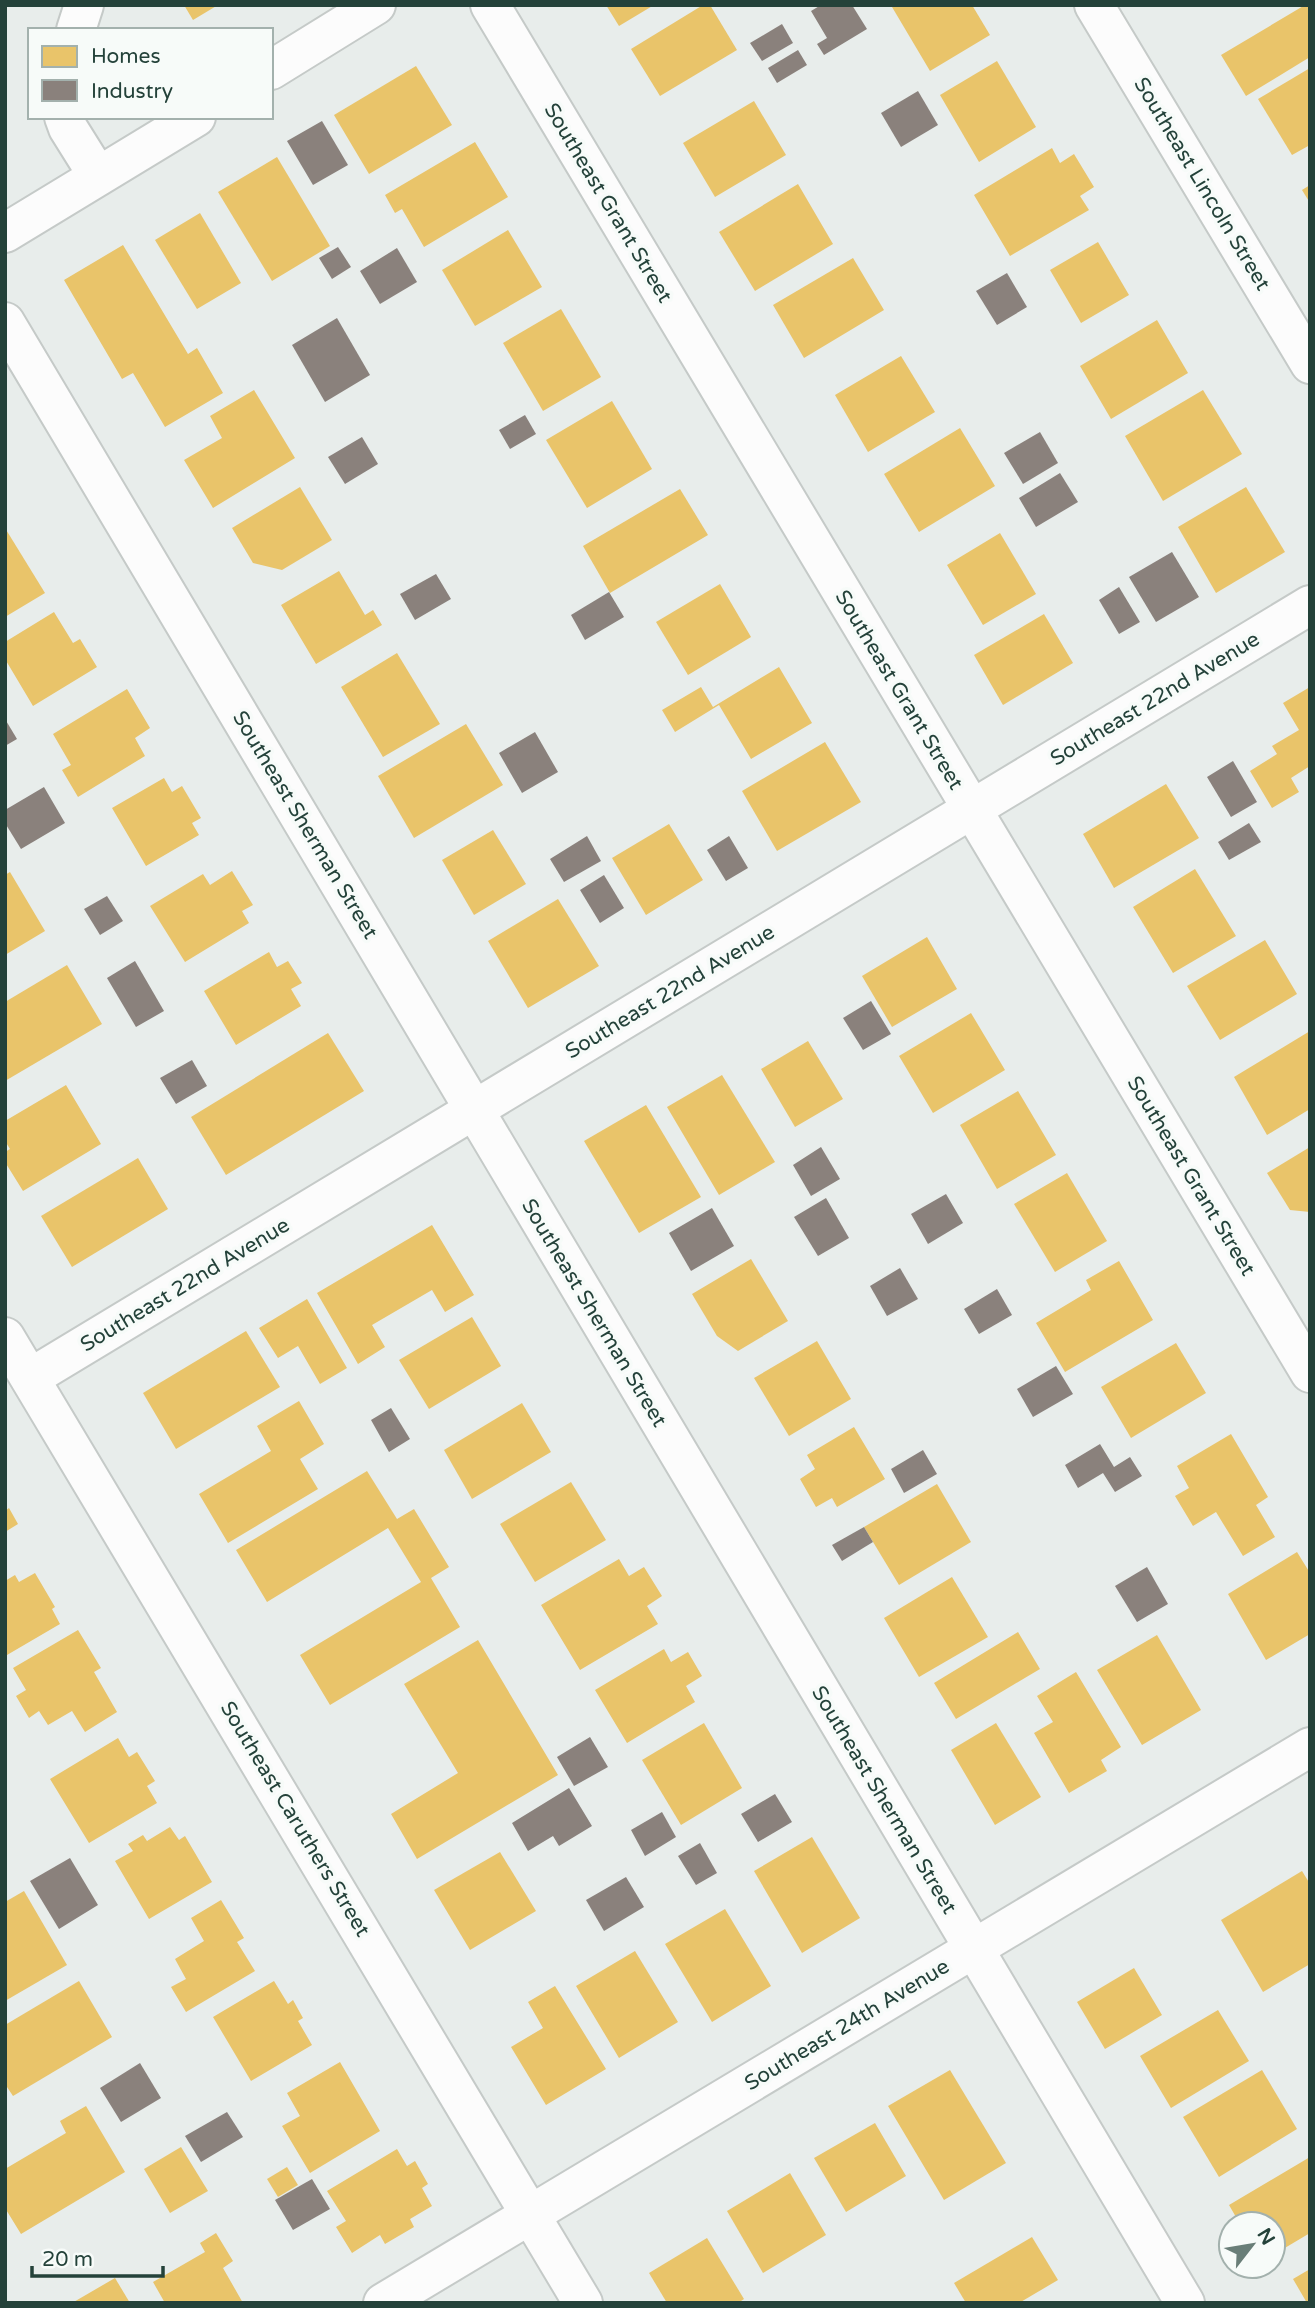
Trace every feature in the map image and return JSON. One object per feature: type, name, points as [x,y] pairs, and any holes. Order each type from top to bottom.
[{"type":"street","points":[[77,28],[84,5]]},
{"type":"street","points":[[273,69],[376,5]]},
{"type":"street","name":"Southeast Grant Street","points":[[490,5],[1310,1373]]},
{"type":"street","name":"Southeast Lincoln Street","points":[[1094,5],[1310,364]]},
{"type":"street","points":[[65,119],[98,176]]},
{"type":"street","points":[[5,233],[192,119]]},
{"type":"street","name":"Southeast Sherman Street","points":[[5,322],[1185,2303]]},
{"type":"street","name":"Southeast 22nd Avenue","points":[[30,1378],[1310,605]]},
{"type":"street","name":"Southeast Caruthers Street","points":[[5,1337],[583,2303]]},
{"type":"street","name":"Southeast 24th Avenue","points":[[383,2303],[1310,1746]]},
{"type":"building: Homes","points":[[184,5],[218,5],[193,20]]},
{"type":"building: Homes","points":[[606,5],[654,5],[619,26]]},
{"type":"building: Homes","points":[[703,5],[710,5],[737,50],[660,96],[631,49]]},
{"type":"building: Homes","points":[[972,5],[990,35],[930,71],[892,7]]},
{"type":"building: Homes","points":[[1305,5],[1310,5],[1310,57],[1246,96],[1221,55]]},
{"type":"building: Homes","points":[[997,61],[1036,127],[979,162],[940,95]]},
{"type":"building: Homes","points":[[416,66],[452,125],[369,174],[334,115]]},
{"type":"building: Homes","points":[[1310,68],[1310,145],[1292,155],[1258,99]]},
{"type":"building: Homes","points":[[754,101],[786,155],[715,197],[683,143]]},
{"type":"building: Homes","points":[[475,142],[508,197],[424,247],[402,209],[395,213],[385,195]]},
{"type":"building: Homes","points":[[1052,148],[1060,163],[1074,154],[1094,187],[1080,196],[1089,210],[1010,256],[974,195]]},
{"type":"building: Homes","points":[[277,157],[330,246],[272,281],[218,192]]},
{"type":"building: Homes","points":[[798,184],[833,244],[755,291],[719,232]]},
{"type":"building: Homes","points":[[1310,185],[1310,203],[1302,190]]},
{"type":"building: Homes","points":[[200,213],[241,283],[197,309],[155,240]]},
{"type":"building: Homes","points":[[508,230],[542,287],[475,326],[442,270]]},
{"type":"building: Homes","points":[[1098,242],[1129,295],[1081,323],[1050,270]]},
{"type":"building: Homes","points":[[123,245],[188,354],[197,348],[223,393],[165,427],[133,373],[122,379],[64,280]]},
{"type":"building: Homes","points":[[853,258],[884,310],[804,358],[773,305]]},
{"type":"building: Homes","points":[[561,309],[601,377],[543,411],[503,343]]},
{"type":"building: Homes","points":[[1157,320],[1188,373],[1111,419],[1080,366]]},
{"type":"building: Homes","points":[[901,356],[935,412],[868,452],[835,395]]},
{"type":"building: Homes","points":[[254,390],[295,458],[213,508],[184,460],[222,438],[210,416]]},
{"type":"building: Homes","points":[[1203,390],[1242,454],[1163,501],[1125,436]]},
{"type":"building: Homes","points":[[612,401],[652,469],[587,508],[546,440]]},
{"type":"building: Homes","points":[[960,428],[995,486],[919,532],[884,474]]},
{"type":"building: Homes","points":[[300,487],[332,540],[282,570],[253,563],[232,528]]},
{"type":"building: Homes","points":[[1246,487],[1285,552],[1216,593],[1178,527]]},
{"type":"building: Homes","points":[[680,489],[708,535],[610,593],[583,546]]},
{"type":"building: Homes","points":[[5,528],[45,593],[5,617]]},
{"type":"building: Homes","points":[[1000,533],[1036,594],[983,625],[947,565]]},
{"type":"building: Homes","points":[[339,571],[365,615],[373,610],[382,625],[316,664],[281,605]]},
{"type":"building: Homes","points":[[720,584],[751,637],[688,675],[656,622]]},
{"type":"building: Homes","points":[[54,612],[73,643],[80,639],[97,667],[33,706],[5,659],[5,642]]},
{"type":"building: Homes","points":[[1044,614],[1073,663],[1003,705],[974,655]]},
{"type":"building: Homes","points":[[397,653],[440,724],[383,757],[341,687]]},
{"type":"building: Homes","points":[[779,667],[812,723],[751,759],[719,705],[675,732],[662,710],[701,687],[713,707]]},
{"type":"building: Homes","points":[[1310,687],[1310,766],[1291,778],[1299,792],[1272,808],[1250,771],[1277,754],[1272,746],[1299,730],[1283,703]]},
{"type":"building: Homes","points":[[127,689],[150,728],[135,738],[145,756],[78,797],[62,770],[71,765],[53,734]]},
{"type":"building: Homes","points":[[466,724],[503,785],[414,838],[378,776]]},
{"type":"building: Homes","points":[[825,742],[861,802],[777,851],[742,791]]},
{"type":"building: Homes","points":[[164,778],[172,792],[182,786],[201,818],[192,823],[199,835],[146,866],[112,808]]},
{"type":"building: Homes","points":[[1166,784],[1199,838],[1114,888],[1083,834]]},
{"type":"building: Homes","points":[[669,824],[703,880],[646,915],[612,858]]},
{"type":"building: Homes","points":[[493,830],[526,884],[474,915],[442,860]]},
{"type":"building: Homes","points":[[1195,869],[1236,936],[1173,973],[1133,907]]},
{"type":"building: Homes","points":[[232,871],[253,905],[242,911],[249,923],[185,962],[150,906],[203,874],[210,885]]},
{"type":"building: Homes","points":[[10,872],[45,931],[5,955],[5,875]]},
{"type":"building: Homes","points":[[558,899],[599,966],[528,1008],[488,941]]},
{"type":"building: Homes","points":[[927,937],[957,989],[892,1027],[862,976]]},
{"type":"building: Homes","points":[[1265,940],[1297,994],[1220,1040],[1187,986]]},
{"type":"building: Homes","points":[[269,952],[277,967],[288,961],[302,983],[291,989],[301,1006],[236,1045],[204,991]]},
{"type":"building: Homes","points":[[67,965],[102,1024],[5,1081],[5,1002]]},
{"type":"building: Homes","points":[[971,1013],[1005,1070],[933,1113],[899,1056]]},
{"type":"building: Homes","points":[[1310,1031],[1310,1109],[1267,1135],[1234,1077]]},
{"type":"building: Homes","points":[[328,1033],[364,1091],[226,1175],[191,1117]]},
{"type":"building: Homes","points":[[808,1041],[843,1099],[795,1127],[761,1069]]},
{"type":"building: Homes","points":[[722,1075],[775,1162],[719,1195],[667,1107]]},
{"type":"building: Homes","points":[[66,1085],[101,1144],[23,1191],[5,1162],[5,1152],[10,1149],[5,1141],[5,1121]]},
{"type":"building: Homes","points":[[1018,1091],[1056,1155],[997,1189],[960,1125]]},
{"type":"building: Homes","points":[[646,1105],[701,1197],[639,1233],[584,1141]]},
{"type":"building: Homes","points":[[1310,1147],[1310,1212],[1290,1210],[1267,1173]]},
{"type":"building: Homes","points":[[138,1158],[168,1209],[72,1267],[41,1216]]},
{"type":"building: Homes","points":[[1067,1173],[1107,1241],[1055,1272],[1014,1204]]},
{"type":"building: Homes","points":[[432,1225],[474,1295],[445,1312],[432,1290],[372,1325],[385,1347],[358,1364],[317,1293]]},
{"type":"building: Homes","points":[[751,1259],[788,1321],[738,1351],[717,1336],[692,1294]]},
{"type":"building: Homes","points":[[1119,1261],[1153,1320],[1065,1372],[1036,1323],[1091,1290],[1086,1280]]},
{"type":"building: Homes","points":[[307,1299],[347,1368],[320,1384],[298,1346],[278,1358],[259,1328]]},
{"type":"building: Homes","points":[[472,1317],[501,1366],[429,1409],[399,1360]]},
{"type":"building: Homes","points":[[246,1331],[280,1387],[176,1449],[143,1393]]},
{"type":"building: Homes","points":[[817,1341],[851,1399],[789,1436],[754,1378]]},
{"type":"building: Homes","points":[[1176,1343],[1206,1393],[1131,1438],[1101,1387]]},
{"type":"building: Homes","points":[[299,1401],[324,1444],[300,1459],[318,1489],[228,1543],[199,1494],[271,1451],[257,1426]]},
{"type":"building: Homes","points":[[522,1403],[551,1452],[472,1499],[444,1450]]},
{"type":"building: Homes","points":[[854,1427],[885,1479],[837,1507],[832,1498],[816,1507],[800,1479],[815,1469],[807,1455]]},
{"type":"building: Homes","points":[[1231,1434],[1268,1497],[1256,1505],[1275,1537],[1243,1556],[1216,1512],[1193,1526],[1175,1496],[1189,1488],[1177,1466]]},
{"type":"building: Homes","points":[[367,1471],[397,1519],[414,1509],[449,1567],[431,1578],[460,1627],[330,1705],[300,1655],[421,1582],[388,1528],[267,1602],[236,1550]]},
{"type":"building: Homes","points":[[571,1482],[606,1540],[535,1582],[500,1524]]},
{"type":"building: Homes","points":[[937,1484],[971,1542],[899,1585],[864,1527]]},
{"type":"building: Homes","points":[[9,1508],[18,1524],[5,1532],[5,1511]]},
{"type":"building: Homes","points":[[1297,1552],[1310,1573],[1310,1634],[1266,1660],[1228,1594]]},
{"type":"building: Homes","points":[[619,1559],[629,1576],[644,1567],[662,1596],[647,1606],[658,1624],[580,1670],[541,1605]]},
{"type":"building: Homes","points":[[35,1573],[55,1607],[52,1609],[60,1624],[7,1655],[5,1581],[15,1575],[19,1582]]},
{"type":"building: Homes","points":[[952,1577],[988,1637],[919,1677],[884,1618]]},
{"type":"building: Homes","points":[[78,1630],[101,1668],[94,1672],[117,1712],[85,1732],[72,1711],[48,1725],[39,1711],[29,1718],[16,1696],[26,1690],[13,1668]]},
{"type":"building: Homes","points":[[1018,1632],[1040,1669],[956,1719],[934,1683]]},
{"type":"building: Homes","points":[[1157,1635],[1201,1710],[1142,1745],[1097,1670]]},
{"type":"building: Homes","points":[[478,1640],[558,1775],[417,1859],[391,1814],[458,1773],[404,1684]]},
{"type":"building: Homes","points":[[664,1649],[671,1662],[688,1652],[702,1676],[686,1686],[695,1702],[627,1743],[595,1690]]},
{"type":"building: Homes","points":[[1076,1672],[1121,1747],[1101,1760],[1107,1771],[1069,1793],[1034,1733],[1053,1722],[1037,1696]]},
{"type":"building: Homes","points":[[704,1723],[742,1788],[681,1825],[642,1760]]},
{"type":"building: Homes","points":[[996,1723],[1041,1797],[995,1825],[951,1750]]},
{"type":"building: Homes","points":[[118,1738],[129,1757],[137,1752],[155,1781],[147,1786],[157,1803],[89,1843],[50,1779]]},
{"type":"building: Homes","points":[[170,1827],[179,1840],[185,1836],[212,1882],[149,1919],[115,1861],[133,1851],[128,1844],[143,1835],[147,1841]]},
{"type":"building: Homes","points":[[812,1837],[860,1918],[802,1953],[754,1871]]},
{"type":"building: Homes","points":[[500,1852],[536,1911],[470,1950],[434,1890]]},
{"type":"building: Homes","points":[[1302,1871],[1310,1884],[1310,1964],[1263,1992],[1221,1920]]},
{"type":"building: Homes","points":[[24,1891],[67,1965],[5,2001],[5,1902]]},
{"type":"building: Homes","points":[[221,1900],[244,1938],[237,1942],[255,1971],[186,2012],[171,1987],[186,1979],[175,1959],[204,1941],[191,1918]]},
{"type":"building: Homes","points":[[725,1909],[771,1986],[712,2022],[665,1944]]},
{"type":"building: Homes","points":[[635,1951],[678,2022],[619,2058],[576,1986]]},
{"type":"building: Homes","points":[[1134,1968],[1162,2015],[1105,2049],[1077,2002]]},
{"type":"building: Homes","points":[[79,1981],[112,2037],[13,2096],[5,2084],[5,2025]]},
{"type":"building: Homes","points":[[274,1981],[288,2004],[293,2000],[303,2018],[298,2021],[312,2045],[251,2081],[213,2017]]},
{"type":"building: Homes","points":[[555,1986],[606,2069],[546,2105],[511,2047],[543,2028],[528,2002]]},
{"type":"building: Homes","points":[[1218,2010],[1249,2061],[1171,2108],[1140,2056]]},
{"type":"building: Homes","points":[[340,2062],[380,2131],[310,2173],[282,2126],[300,2116],[287,2093]]},
{"type":"building: Homes","points":[[950,2070],[1006,2163],[944,2200],[888,2106]]},
{"type":"building: Homes","points":[[1262,2070],[1297,2129],[1219,2177],[1183,2117]]},
{"type":"building: Homes","points":[[86,2106],[125,2172],[21,2234],[5,2208],[5,2169],[66,2133],[60,2121]]},
{"type":"building: Homes","points":[[875,2123],[906,2176],[846,2212],[814,2158]]},
{"type":"building: Homes","points":[[181,2147],[208,2191],[170,2213],[144,2169]]},
{"type":"building: Homes","points":[[397,2149],[407,2166],[415,2161],[428,2184],[422,2188],[432,2206],[410,2219],[414,2227],[385,2244],[380,2235],[352,2253],[336,2227],[346,2221],[327,2191]]},
{"type":"building: Homes","points":[[1310,2157],[1310,2233],[1287,2247],[1287,2210],[1232,2210],[1229,2205]]},
{"type":"building: Homes","points":[[287,2167],[298,2185],[278,2197],[267,2179]]},
{"type":"building: Homes","points":[[790,2173],[826,2235],[763,2273],[727,2211]]},
{"type":"building: Homes","points":[[216,2233],[233,2261],[223,2268],[243,2303],[165,2303],[153,2282],[205,2252],[200,2243]]},
{"type":"building: Homes","points":[[1032,2237],[1058,2280],[1019,2303],[966,2303],[954,2283]]},
{"type":"building: Homes","points":[[707,2238],[744,2299],[738,2303],[667,2303],[649,2273]]},
{"type":"building: Homes","points":[[1310,2269],[1310,2303],[1307,2303],[1293,2279]]},
{"type":"building: Homes","points":[[115,2278],[130,2303],[72,2303]]},
{"type":"building: Industry","points":[[821,5],[852,5],[867,29],[824,55],[817,44],[827,38],[811,11]]},
{"type":"building: Industry","points":[[782,24],[793,43],[762,61],[750,43]]},
{"type":"building: Industry","points":[[798,50],[807,65],[777,83],[768,68]]},
{"type":"building: Industry","points":[[918,91],[938,125],[901,147],[881,113]]},
{"type":"building: Industry","points":[[322,121],[348,165],[313,185],[287,141]]},
{"type":"building: Industry","points":[[338,247],[351,267],[332,279],[319,258]]},
{"type":"building: Industry","points":[[397,248],[417,282],[380,304],[360,271]]},
{"type":"building: Industry","points":[[1007,273],[1027,307],[997,325],[976,291]]},
{"type":"building: Industry","points":[[337,318],[370,375],[325,402],[292,345]]},
{"type":"building: Industry","points":[[525,415],[536,434],[510,449],[499,430]]},
{"type":"building: Industry","points":[[1040,432],[1058,463],[1023,484],[1004,453]]},
{"type":"building: Industry","points":[[362,437],[378,464],[345,484],[328,457]]},
{"type":"building: Industry","points":[[1060,473],[1078,502],[1036,527],[1019,498]]},
{"type":"building: Industry","points":[[1172,552],[1199,597],[1156,622],[1129,577]]},
{"type":"building: Industry","points":[[436,574],[451,599],[415,620],[400,594]]},
{"type":"building: Industry","points":[[1119,587],[1140,622],[1119,634],[1099,600]]},
{"type":"building: Industry","points":[[609,592],[624,617],[585,640],[571,615]]},
{"type":"building: Industry","points":[[5,719],[17,739],[5,746]]},
{"type":"building: Industry","points":[[535,732],[558,772],[522,793],[499,753]]},
{"type":"building: Industry","points":[[1233,761],[1257,802],[1231,817],[1207,777]]},
{"type":"building: Industry","points":[[44,787],[65,823],[21,849],[5,823],[5,810]]},
{"type":"building: Industry","points":[[1249,823],[1261,842],[1229,860],[1218,842]]},
{"type":"building: Industry","points":[[587,836],[601,861],[564,882],[550,859]]},
{"type":"building: Industry","points":[[729,836],[748,868],[726,881],[707,850]]},
{"type":"building: Industry","points":[[604,875],[624,908],[600,923],[580,890]]},
{"type":"building: Industry","points":[[107,896],[123,921],[100,935],[84,909]]},
{"type":"building: Industry","points":[[135,961],[164,1011],[136,1027],[107,978]]},
{"type":"building: Industry","points":[[871,1001],[891,1034],[863,1050],[843,1018]]},
{"type":"building: Industry","points":[[192,1060],[207,1086],[176,1104],[160,1078]]},
{"type":"building: Industry","points":[[821,1147],[840,1179],[811,1196],[793,1165]]},
{"type":"building: Industry","points":[[946,1194],[963,1223],[928,1244],[911,1214]]},
{"type":"building: Industry","points":[[826,1198],[849,1238],[818,1256],[794,1217]]},
{"type":"building: Industry","points":[[712,1208],[734,1246],[691,1271],[669,1233]]},
{"type":"building: Industry","points":[[900,1268],[918,1299],[887,1316],[870,1286]]},
{"type":"building: Industry","points":[[997,1289],[1012,1315],[979,1334],[964,1309]]},
{"type":"building: Industry","points":[[1056,1366],[1073,1394],[1033,1417],[1017,1389]]},
{"type":"building: Industry","points":[[391,1408],[410,1439],[389,1452],[371,1420]]},
{"type":"building: Industry","points":[[1100,1444],[1114,1467],[1130,1457],[1142,1476],[1115,1492],[1103,1473],[1078,1488],[1065,1465]]},
{"type":"building: Industry","points":[[923,1450],[937,1474],[904,1493],[891,1469]]},
{"type":"building: Industry","points":[[864,1527],[873,1542],[842,1561],[832,1545]]},
{"type":"building: Industry","points":[[1147,1567],[1168,1604],[1137,1622],[1115,1586]]},
{"type":"building: Industry","points":[[590,1737],[608,1767],[574,1786],[557,1757]]},
{"type":"building: Industry","points":[[569,1788],[592,1826],[559,1846],[553,1836],[528,1851],[512,1823]]},
{"type":"building: Industry","points":[[775,1794],[792,1822],[758,1842],[741,1814]]},
{"type":"building: Industry","points":[[662,1812],[676,1837],[645,1856],[631,1830]]},
{"type":"building: Industry","points":[[700,1843],[717,1873],[696,1885],[678,1856]]},
{"type":"building: Industry","points":[[70,1858],[98,1905],[59,1929],[30,1881]]},
{"type":"building: Industry","points":[[626,1877],[644,1907],[604,1931],[586,1900]]},
{"type":"building: Industry","points":[[140,2063],[161,2098],[121,2122],[100,2088]]},
{"type":"building: Industry","points":[[227,2112],[243,2137],[201,2162],[185,2136]]},
{"type":"building: Industry","points":[[312,2179],[330,2209],[293,2230],[275,2200]]}]
